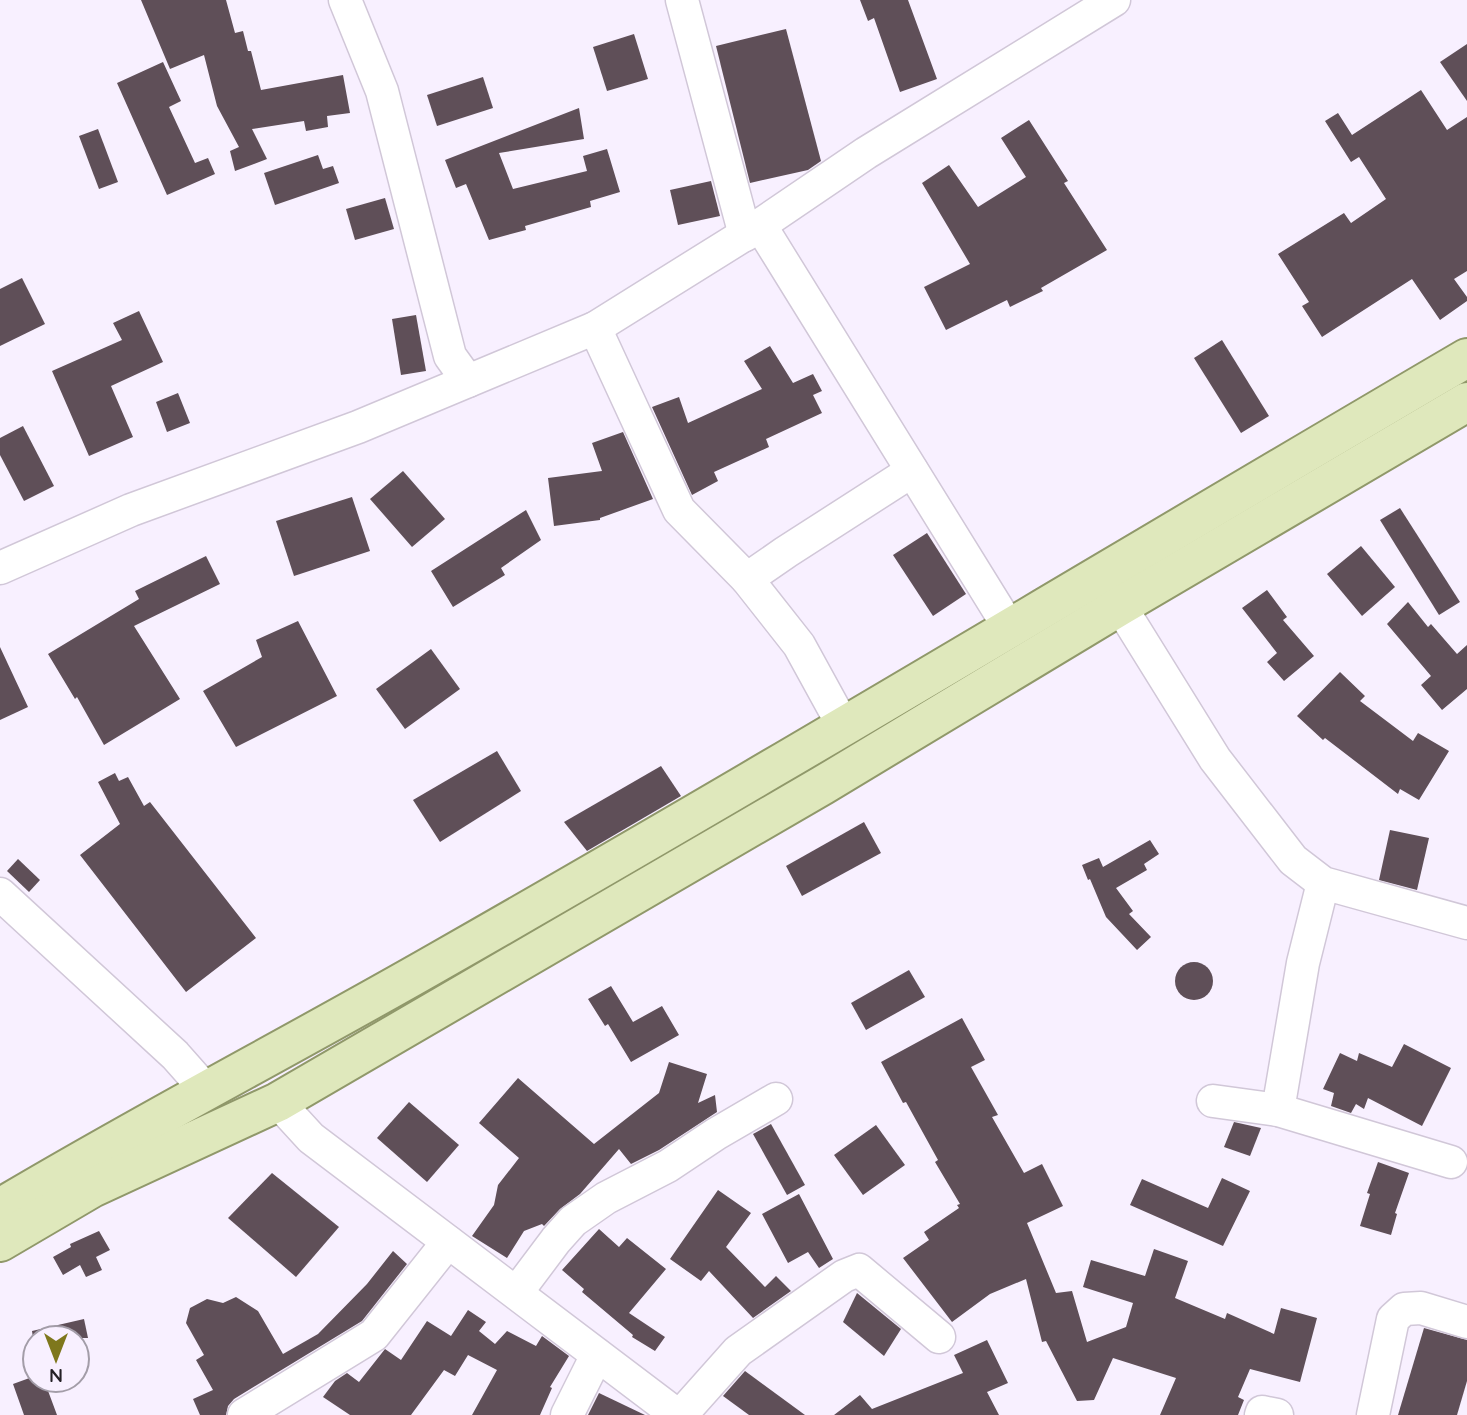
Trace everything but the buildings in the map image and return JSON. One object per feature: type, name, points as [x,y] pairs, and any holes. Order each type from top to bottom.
[{"type":"main road","points":[[0,1242],[92,1188],[278,1102],[823,785],[1120,606],[1161,560],[1465,362]]},
{"type":"main road","points":[[0,1208],[435,963],[844,727],[1009,627],[1161,560],[1467,401]]},
{"type":"main road","points":[[435,963],[458,998]]},
{"type":"street","points":[[345,0],[382,91],[459,368]]},
{"type":"street","points":[[682,0],[752,230],[912,471],[1009,627]]},
{"type":"street","points":[[0,568],[131,510],[358,427],[413,404],[459,368],[595,328],[752,230],[866,153],[1114,0]]},
{"type":"street","points":[[595,328],[679,510],[747,579],[799,645],[844,727]]},
{"type":"street","points":[[747,579],[912,471]]},
{"type":"street","points":[[1120,606],[1215,759],[1293,860],[1323,883],[1467,923]]},
{"type":"street","points":[[1278,1110],[1303,963],[1323,883]]},
{"type":"street","points":[[0,894],[175,1055],[206,1090]]},
{"type":"street","points":[[517,1292],[555,1240],[573,1221],[606,1198],[668,1166],[776,1098]]},
{"type":"street","points":[[1213,1101],[1278,1110],[1451,1163]]},
{"type":"street","points":[[278,1102],[311,1138],[679,1415],[738,1352],[844,1276],[859,1270],[939,1337]]},
{"type":"street","points":[[244,1415],[374,1335],[448,1242]]},
{"type":"street","points":[[1373,1415],[1393,1319],[1404,1309],[1421,1308],[1467,1322]]},
{"type":"street","points":[[566,1415],[597,1355]]},
{"type":"street","points":[[1261,1415],[1262,1412],[1277,1415]]}]
